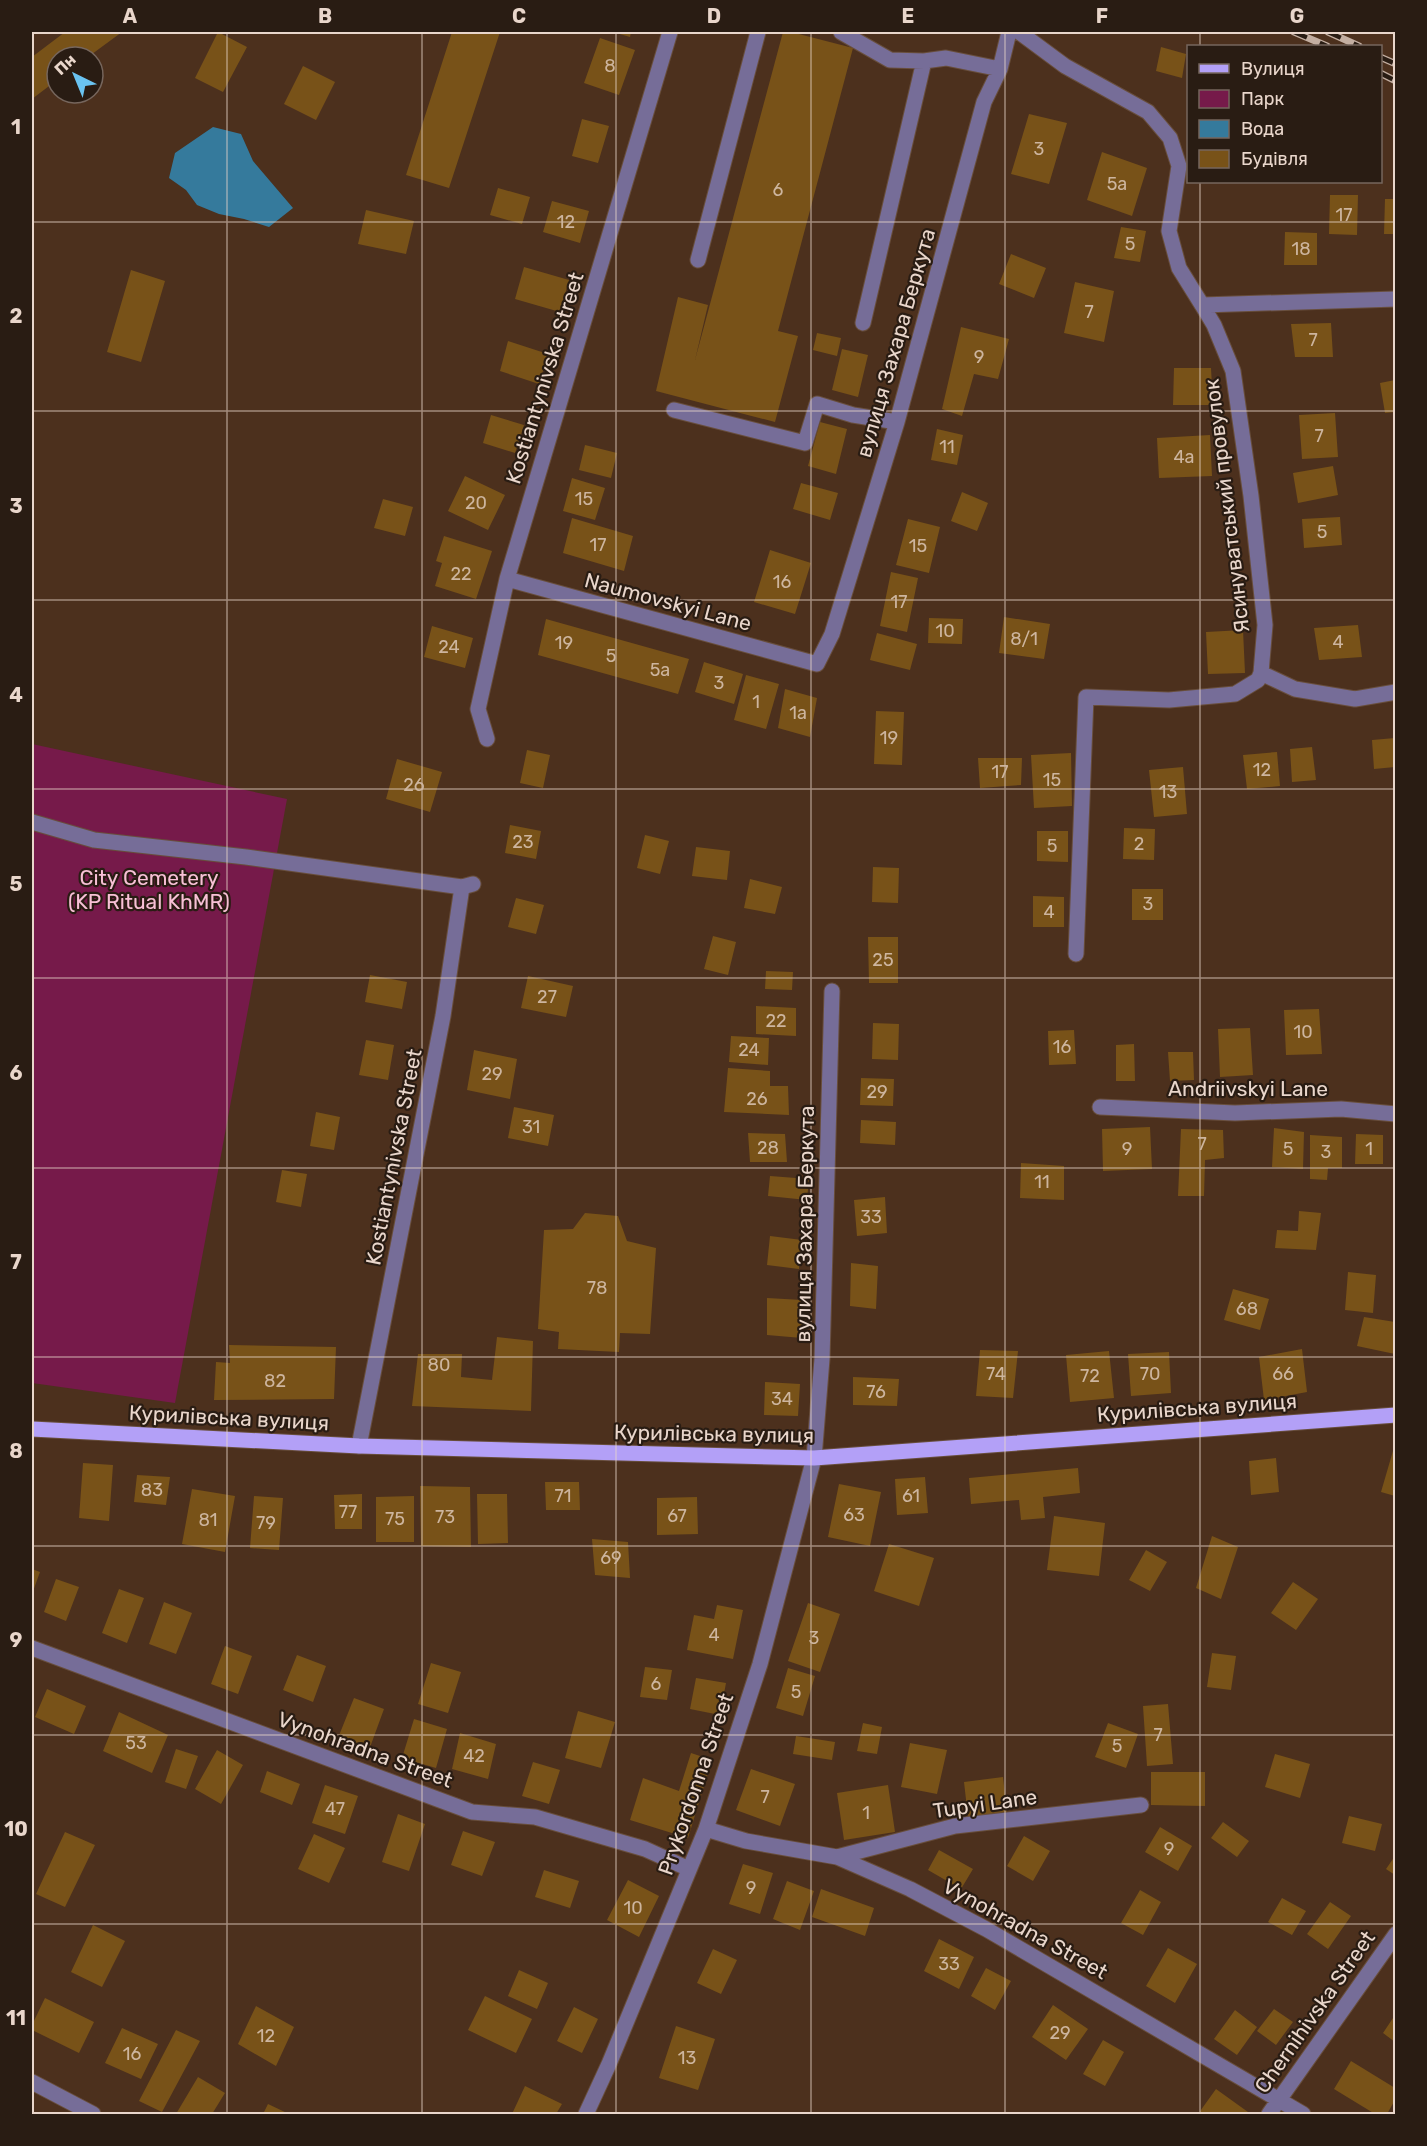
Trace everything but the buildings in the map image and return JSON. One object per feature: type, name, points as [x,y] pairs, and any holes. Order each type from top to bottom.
[{"type":"main road","name":"Курилівська вулиця","points":[[32,1429],[359,1446],[814,1458],[1395,1414]]},
{"type":"street","name":"Kostiantynivska Street","points":[[487,739],[478,709],[507,579],[670,32]]},
{"type":"street","points":[[698,261],[758,32]]},
{"type":"street","points":[[841,32],[890,60],[924,62],[946,58],[1000,69]]},
{"type":"street","name":"вулиця Захара Беркута","points":[[817,664],[832,634],[897,422],[984,102],[1000,69],[1009,32]]},
{"type":"street","name":"Ясинуватський провулок","points":[[1019,32],[1065,66],[1148,112],[1170,138],[1179,166],[1169,231],[1179,268],[1214,325],[1233,371],[1251,496],[1265,625],[1261,673]]},
{"type":"street","points":[[862,323],[924,62]]},
{"type":"street","points":[[1202,305],[1395,299]]},
{"type":"street","points":[[674,410],[805,444],[817,404],[853,415],[897,422]]},
{"type":"street","name":"Naumovskyi Lane","points":[[507,579],[817,664]]},
{"type":"street","points":[[1076,954],[1086,697],[1169,700],[1235,694],[1258,680],[1261,673],[1295,689],[1355,699],[1395,692]]},
{"type":"street","name":"Kostiantynivska Street","points":[[32,822],[94,840],[468,886],[359,1446]]},
{"type":"street","name":"вулиця Захара Беркута","points":[[814,1458],[822,1359],[832,991]]},
{"type":"street","name":"Andriivskyi Lane","points":[[1100,1107],[1235,1113],[1341,1109],[1395,1114]]},
{"type":"street","name":"Prykordonna Street","points":[[586,2115],[706,1829],[760,1664],[814,1458]]},
{"type":"street","name":"Vynohradna Street","points":[[32,1648],[472,1812],[535,1817],[645,1850],[689,1869]]},
{"type":"street","name":"Tupyi Lane","points":[[837,1857],[955,1826],[1141,1805]]},
{"type":"street","name":"Vynohradna Street","points":[[706,1829],[746,1841],[837,1857],[910,1889],[986,1929],[1303,2115]]},
{"type":"street","name":"Chernihivska Street","points":[[1269,2115],[1395,1934]]},
{"type":"street","points":[[32,2082],[93,2115]]},
{"type":"green space","name":"City Cemetery (KP Ritual KhMR)","points":[[32,744],[287,799],[175,1403],[32,1383]]},
{"type":"water","points":[[213,127],[241,134],[253,161],[293,208],[269,227],[219,214],[197,205],[186,190],[169,178],[175,153]]},
{"type":"railway","points":[[1294,32],[1325,45]]},
{"type":"railway","points":[[1328,32],[1357,45]]},
{"type":"railway","points":[[1382,58],[1396,64]]},
{"type":"railway","points":[[1382,74],[1396,81]]}]
